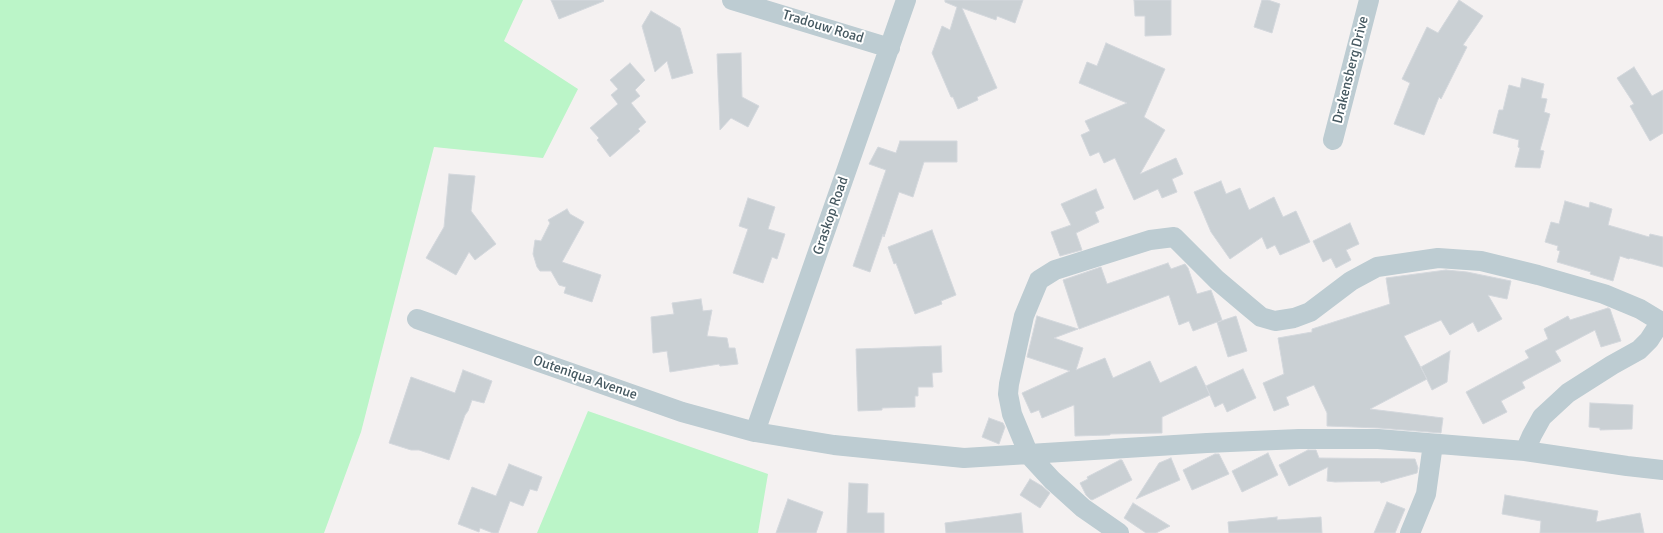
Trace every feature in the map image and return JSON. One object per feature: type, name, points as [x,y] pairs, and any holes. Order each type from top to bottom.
[{"type":"street","name":"Tradouw Road","points":[[732,0],[890,48]]},
{"type":"street","name":"Graskop Road","points":[[755,432],[906,0]]},
{"type":"street","name":"Drakensberg Drive","points":[[1333,140],[1368,0]]},
{"type":"street","points":[[1119,533],[1083,508],[1052,480],[1028,455],[1012,414],[1008,394],[1009,384],[1024,316],[1040,280],[1055,270],[1150,240],[1174,237],[1217,280],[1249,308],[1261,317],[1275,321],[1294,318],[1310,312],[1351,281],[1377,267],[1438,258],[1480,261],[1538,275],[1604,294],[1640,309],[1662,323],[1639,350],[1568,393],[1542,417],[1532,434],[1525,451]]},
{"type":"street","name":"Outeniqua Avenue","points":[[417,319],[682,412],[755,432],[834,445],[964,458],[1207,443],[1378,439],[1525,451],[1663,470]]},
{"type":"street","points":[[1410,533],[1426,494],[1433,444]]},
{"type":"green space","points":[[0,0],[523,0],[504,41],[578,89],[543,158],[434,147],[361,432],[324,533],[0,533]]},
{"type":"green space","points":[[588,411],[768,474],[758,533],[537,533]]},
{"type":"building","points":[[551,0],[603,0],[604,1],[559,19]]},
{"type":"building","points":[[945,0],[1023,0],[1015,23],[997,16],[996,20],[962,8],[997,88],[977,97],[978,100],[958,109],[953,97],[951,97],[932,53],[942,26],[950,30],[957,7],[945,2]]},
{"type":"building","points":[[1134,0],[1171,0],[1171,35],[1145,36],[1145,16],[1135,16]]},
{"type":"building","points":[[1262,0],[1268,0],[1280,4],[1272,33],[1254,27]]},
{"type":"building","points":[[1459,0],[1483,16],[1463,45],[1467,47],[1441,99],[1439,97],[1424,135],[1394,124],[1410,83],[1402,79],[1427,27],[1438,33]]},
{"type":"building","points":[[651,11],[680,28],[693,73],[672,79],[667,61],[655,72],[642,26]]},
{"type":"building","points":[[1106,43],[1165,69],[1144,117],[1165,130],[1140,174],[1176,158],[1183,174],[1172,179],[1177,192],[1162,198],[1158,189],[1134,200],[1115,158],[1104,163],[1099,152],[1090,156],[1081,135],[1090,131],[1085,121],[1127,103],[1079,83],[1087,62],[1097,66]]},
{"type":"building","points":[[741,53],[742,97],[759,106],[748,127],[731,118],[720,130],[717,54]]},
{"type":"building","points":[[630,63],[645,80],[635,90],[640,96],[631,103],[646,122],[638,129],[640,131],[610,157],[597,140],[599,138],[590,128],[618,104],[611,95],[618,89],[610,80]]},
{"type":"building","points":[[1634,67],[1652,96],[1663,90],[1663,133],[1650,141],[1630,106],[1634,104],[1617,78]]},
{"type":"building","points":[[1522,78],[1544,84],[1541,98],[1547,99],[1544,112],[1550,114],[1540,150],[1544,151],[1540,168],[1515,167],[1520,148],[1518,147],[1519,140],[1493,133],[1499,110],[1503,110],[1509,85],[1520,88]]},
{"type":"building","points":[[900,141],[957,141],[957,162],[924,162],[913,197],[899,192],[884,237],[883,234],[870,272],[853,266],[886,170],[869,164],[878,147],[896,153]]},
{"type":"building","points":[[449,174],[475,176],[471,211],[496,244],[475,260],[469,252],[456,275],[426,258],[444,227]]},
{"type":"building","points":[[1221,181],[1226,194],[1240,188],[1249,210],[1274,197],[1283,217],[1296,211],[1310,242],[1280,255],[1275,245],[1267,249],[1262,237],[1230,259],[1211,232],[1194,192]]},
{"type":"building","points":[[1096,189],[1104,208],[1095,212],[1099,222],[1076,233],[1082,250],[1060,256],[1051,232],[1071,225],[1061,204]]},
{"type":"building","points":[[748,198],[775,207],[768,229],[785,234],[777,259],[772,257],[763,283],[733,273],[748,229],[739,226]]},
{"type":"building","points":[[1565,201],[1589,208],[1590,202],[1612,209],[1608,225],[1649,237],[1650,234],[1663,237],[1663,267],[1620,256],[1613,281],[1590,274],[1591,272],[1557,262],[1560,251],[1557,250],[1558,246],[1545,242],[1551,222],[1559,224]]},
{"type":"building","points":[[567,209],[570,214],[584,222],[562,262],[601,275],[592,302],[564,293],[566,287],[559,285],[551,271],[540,271],[537,267],[533,254],[535,240],[541,241],[550,223],[548,220]]},
{"type":"building","points":[[1350,223],[1359,244],[1346,250],[1351,260],[1336,268],[1331,258],[1323,262],[1313,241]]},
{"type":"building","points":[[932,230],[956,295],[941,301],[942,304],[915,314],[896,263],[894,264],[888,247]]},
{"type":"building","points":[[1168,263],[1171,269],[1185,264],[1188,268],[1197,294],[1211,290],[1222,320],[1218,322],[1236,316],[1247,351],[1228,357],[1217,322],[1193,331],[1189,321],[1179,325],[1169,295],[1079,329],[1063,280],[1101,267],[1107,284]]},
{"type":"building","points":[[1446,270],[1467,272],[1511,281],[1507,299],[1488,295],[1502,319],[1478,332],[1473,322],[1450,335],[1441,320],[1404,336],[1427,379],[1370,409],[1443,418],[1441,433],[1327,426],[1327,413],[1314,385],[1286,397],[1289,405],[1274,411],[1263,383],[1284,374],[1278,338],[1312,332],[1312,329],[1390,304],[1386,278]]},
{"type":"building","points":[[701,299],[703,311],[712,310],[707,336],[727,338],[729,348],[735,348],[738,364],[720,366],[719,364],[670,372],[667,351],[653,353],[651,317],[674,314],[672,303]]},
{"type":"building","points":[[1608,308],[1610,309],[1621,341],[1601,347],[1595,330],[1555,351],[1561,361],[1522,382],[1525,388],[1501,401],[1507,412],[1483,424],[1466,392],[1529,358],[1525,351],[1548,339],[1544,329],[1568,316],[1570,320]]},
{"type":"building","points":[[1037,316],[1078,329],[1054,338],[1083,348],[1076,370],[1105,358],[1113,378],[1150,361],[1160,383],[1196,366],[1210,395],[1162,417],[1162,433],[1075,436],[1074,405],[1042,418],[1039,410],[1031,413],[1022,393],[1070,371],[1027,357]]},
{"type":"building","points":[[941,346],[942,372],[932,373],[933,387],[918,387],[918,396],[915,396],[915,407],[882,408],[882,410],[858,411],[856,349]]},
{"type":"building","points":[[1450,351],[1447,382],[1432,390],[1421,367]]},
{"type":"building","points":[[1243,369],[1256,398],[1227,412],[1223,403],[1215,407],[1206,386]]},
{"type":"building","points":[[463,370],[492,381],[484,403],[472,400],[449,460],[419,450],[411,450],[389,443],[411,377],[455,393]]},
{"type":"building","points":[[1590,403],[1633,405],[1632,429],[1600,430],[1600,428],[1589,427]]},
{"type":"building","points":[[989,418],[1003,423],[1005,427],[999,444],[982,437]]},
{"type":"building","points":[[1308,450],[1316,450],[1319,458],[1415,459],[1418,468],[1417,473],[1381,483],[1380,481],[1327,481],[1328,467],[1289,486],[1279,465]]},
{"type":"building","points":[[1268,453],[1278,475],[1242,492],[1232,471]]},
{"type":"building","points":[[1215,454],[1219,454],[1229,474],[1192,490],[1183,470]]},
{"type":"building","points":[[1171,458],[1180,480],[1136,499],[1159,463]]},
{"type":"building","points":[[1122,460],[1132,480],[1092,500],[1090,499],[1086,495],[1080,483],[1088,479],[1087,477]]},
{"type":"building","points":[[509,464],[542,477],[537,491],[530,489],[523,506],[510,501],[498,533],[493,533],[480,528],[479,532],[458,524],[472,487],[496,496]]},
{"type":"building","points":[[1030,479],[1050,493],[1040,508],[1020,495]]},
{"type":"building","points":[[849,483],[868,484],[867,513],[884,513],[884,533],[847,533]]},
{"type":"building","points":[[1505,495],[1598,511],[1596,522],[1640,513],[1644,533],[1540,533],[1541,521],[1502,514]]},
{"type":"building","points":[[788,499],[823,512],[816,533],[776,533]]},
{"type":"building","points":[[1387,502],[1405,509],[1395,533],[1374,533]]},
{"type":"building","points":[[1133,503],[1170,526],[1156,533],[1146,533],[1124,518]]},
{"type":"building","points":[[1021,513],[1023,533],[946,533],[945,523]]},
{"type":"building","points":[[1277,517],[1277,520],[1321,517],[1322,533],[1229,533],[1228,522]]}]
